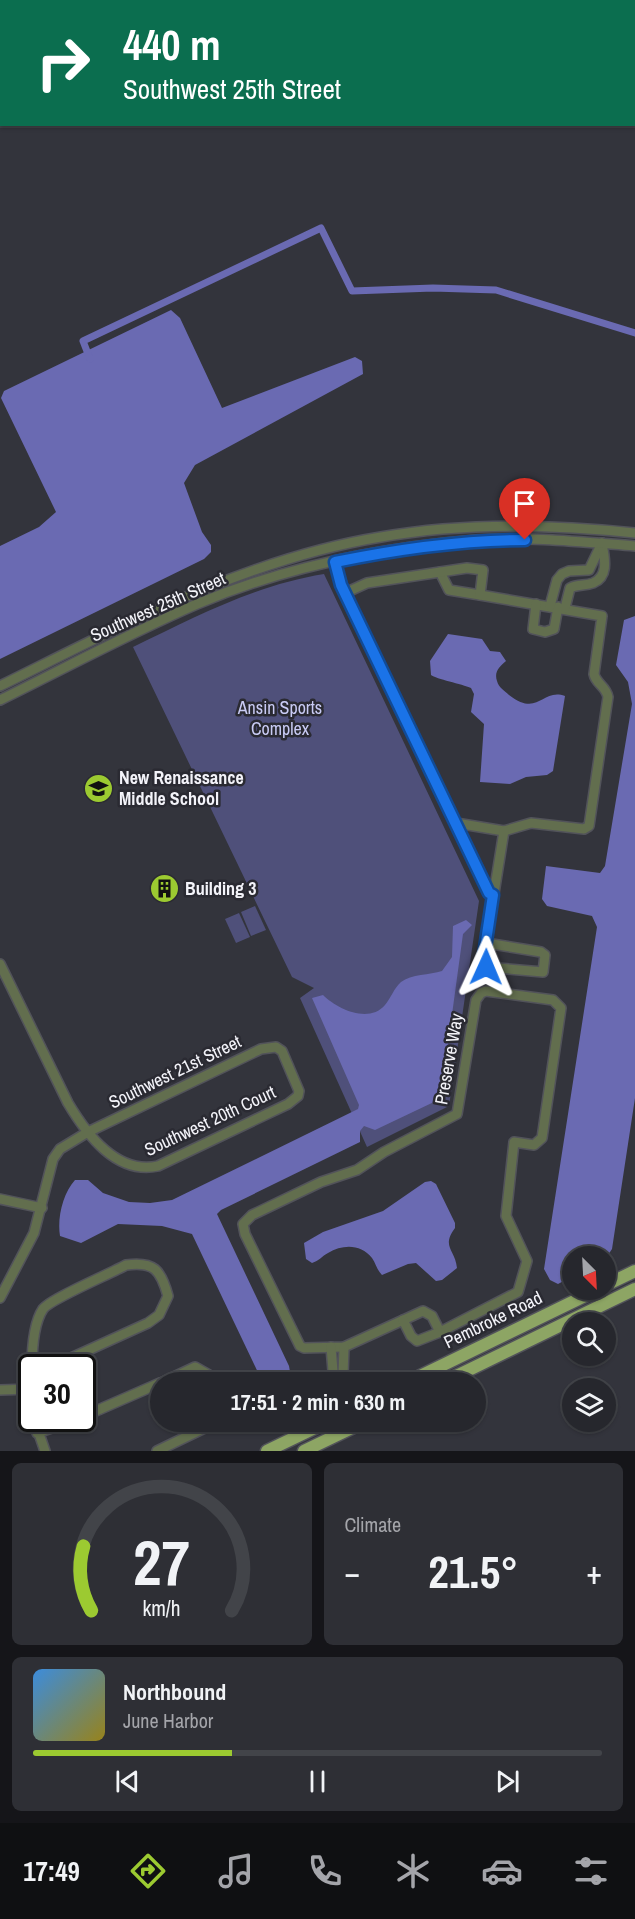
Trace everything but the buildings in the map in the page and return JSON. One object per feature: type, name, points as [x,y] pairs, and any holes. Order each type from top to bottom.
[{"type":"main road","points":[[616,1280],[635,1271]]},
{"type":"main road","name":"Pembroke Road","points":[[616,1298],[635,1289]]},
{"type":"main road","name":"Pembroke Road","points":[[428,1372],[576,1300]]},
{"type":"main road","name":"Pembroke Road","points":[[465,1372],[613,1300]]},
{"type":"main road","points":[[267,1451],[306,1432]]},
{"type":"main road","points":[[304,1451],[343,1432]]},
{"type":"street","name":"Southwest 25th Street","points":[[0,686],[191,594],[305,554],[380,537],[471,527],[550,525],[635,533]]},
{"type":"street","name":"Southwest 25th Street","points":[[0,700],[198,604],[250,585],[335,562],[388,551],[477,540],[635,546]]},
{"type":"street","points":[[558,607],[570,588],[577,584],[594,583],[604,573],[602,543]]},
{"type":"street","points":[[536,604],[533,629],[545,632],[554,629],[558,607],[557,580],[569,571],[589,570],[602,543]]},
{"type":"street","points":[[335,562],[345,593],[489,893],[493,895]]},
{"type":"street","points":[[345,593],[367,583],[467,568],[483,570],[480,595]]},
{"type":"street","points":[[440,572],[449,590],[603,616],[594,674],[598,682],[605,687],[608,697],[589,826],[584,829],[531,822],[504,831],[456,823]]},
{"type":"street","points":[[486,943],[541,952],[545,955],[543,972],[486,967],[483,961],[504,831]]},
{"type":"street","points":[[1,967],[68,1103],[88,1132]]},
{"type":"street","name":"Preserve Way","points":[[486,991],[553,1000],[561,1008],[542,1138],[534,1145],[514,1142],[506,1216],[527,1261],[518,1292],[515,1296],[440,1332],[428,1312],[423,1311],[403,1320],[344,1347],[300,1346],[245,1233],[243,1224],[246,1220],[321,1182],[357,1170],[384,1152],[458,1114],[476,1000],[481,993],[486,991]]},
{"type":"street","name":"Southwest 21st Street","points":[[0,1298],[34,1233],[53,1159],[60,1149],[88,1132],[261,1049],[276,1047]]},
{"type":"street","name":"Southwest 20th Court","points":[[88,1132],[120,1162],[135,1168],[158,1166],[288,1104],[298,1096],[298,1085],[282,1051],[276,1047]]},
{"type":"street","points":[[0,1199],[42,1208]]},
{"type":"street","points":[[140,1263],[151,1265],[159,1273],[168,1296],[159,1315],[148,1323],[81,1355],[32,1363],[37,1320],[44,1306],[126,1265],[140,1263]]},
{"type":"street","points":[[403,1320],[411,1336],[417,1341],[440,1332]]},
{"type":"street","points":[[331,1347],[331,1370],[343,1369]]},
{"type":"street","points":[[344,1347],[344,1372]]},
{"type":"street","points":[[184,1372],[195,1367],[204,1372]]},
{"type":"street","points":[[96,1411],[150,1388]]},
{"type":"street","points":[[0,1390],[18,1389]]},
{"type":"street","points":[[40,1432],[37,1433],[45,1451]]},
{"type":"street","points":[[157,1451],[196,1432]]},
{"type":"green space","name":"Ansin Sports Complex","points":[[324,574],[479,901],[449,1106],[367,1147],[300,998],[314,988],[292,977],[133,647],[226,603],[274,586]]},
{"type":"green space","points":[[255,906],[266,930],[251,936],[241,912]]},
{"type":"green space","points":[[239,913],[250,937],[236,943],[225,919]]},
{"type":"shaded area","points":[[171,310],[180,318],[222,408],[355,357],[362,361],[363,374],[195,465],[184,483],[202,532],[211,545],[211,552],[204,559],[0,659],[0,546],[39,527],[56,512],[1,398],[4,391]]},
{"type":"shaded area","points":[[635,616],[635,1098],[612,1246],[562,1246],[562,1282],[558,1284],[550,1280],[544,1269],[597,927],[592,916],[547,906],[542,899],[546,866],[600,873],[605,866],[632,704],[628,682],[616,665],[624,620]]},
{"type":"shaded area","points":[[448,634],[482,639],[490,651],[500,652],[506,661],[499,668],[496,678],[500,687],[519,701],[527,704],[550,696],[565,696],[553,771],[547,775],[526,777],[510,784],[480,782],[484,724],[471,712],[474,694],[471,688],[431,675],[430,661]]},
{"type":"shaded area","points":[[466,920],[472,925],[463,934],[441,1095],[436,1101],[375,1130],[364,1126],[360,1131],[360,1142],[217,1214],[290,1372],[258,1372],[192,1234],[162,1226],[118,1224],[81,1243],[60,1236],[59,1221],[62,1206],[75,1180],[88,1180],[103,1193],[129,1202],[150,1203],[172,1200],[358,1109],[359,1105],[312,998],[323,995],[336,1005],[362,1014],[378,1011],[405,979],[442,971],[452,957],[453,926]]},
{"type":"shaded area","points":[[431,1181],[436,1184],[455,1223],[449,1244],[457,1268],[442,1280],[436,1281],[416,1263],[382,1275],[368,1253],[352,1247],[334,1250],[312,1263],[306,1259],[304,1243],[323,1232],[383,1211],[425,1182]]},
{"type":"waterway","points":[[90,359],[83,341],[321,228],[352,291],[433,288],[496,290],[635,333]]},
{"type":"place","name":"New Renaissance Middle School","points":[[98,788]]},
{"type":"place","name":"Building 3","points":[[164,889]]},
{"type":"route","points":[[486,967],[483,961],[493,895],[489,893],[341,585],[335,562],[388,551],[477,540],[525,540]]}]
